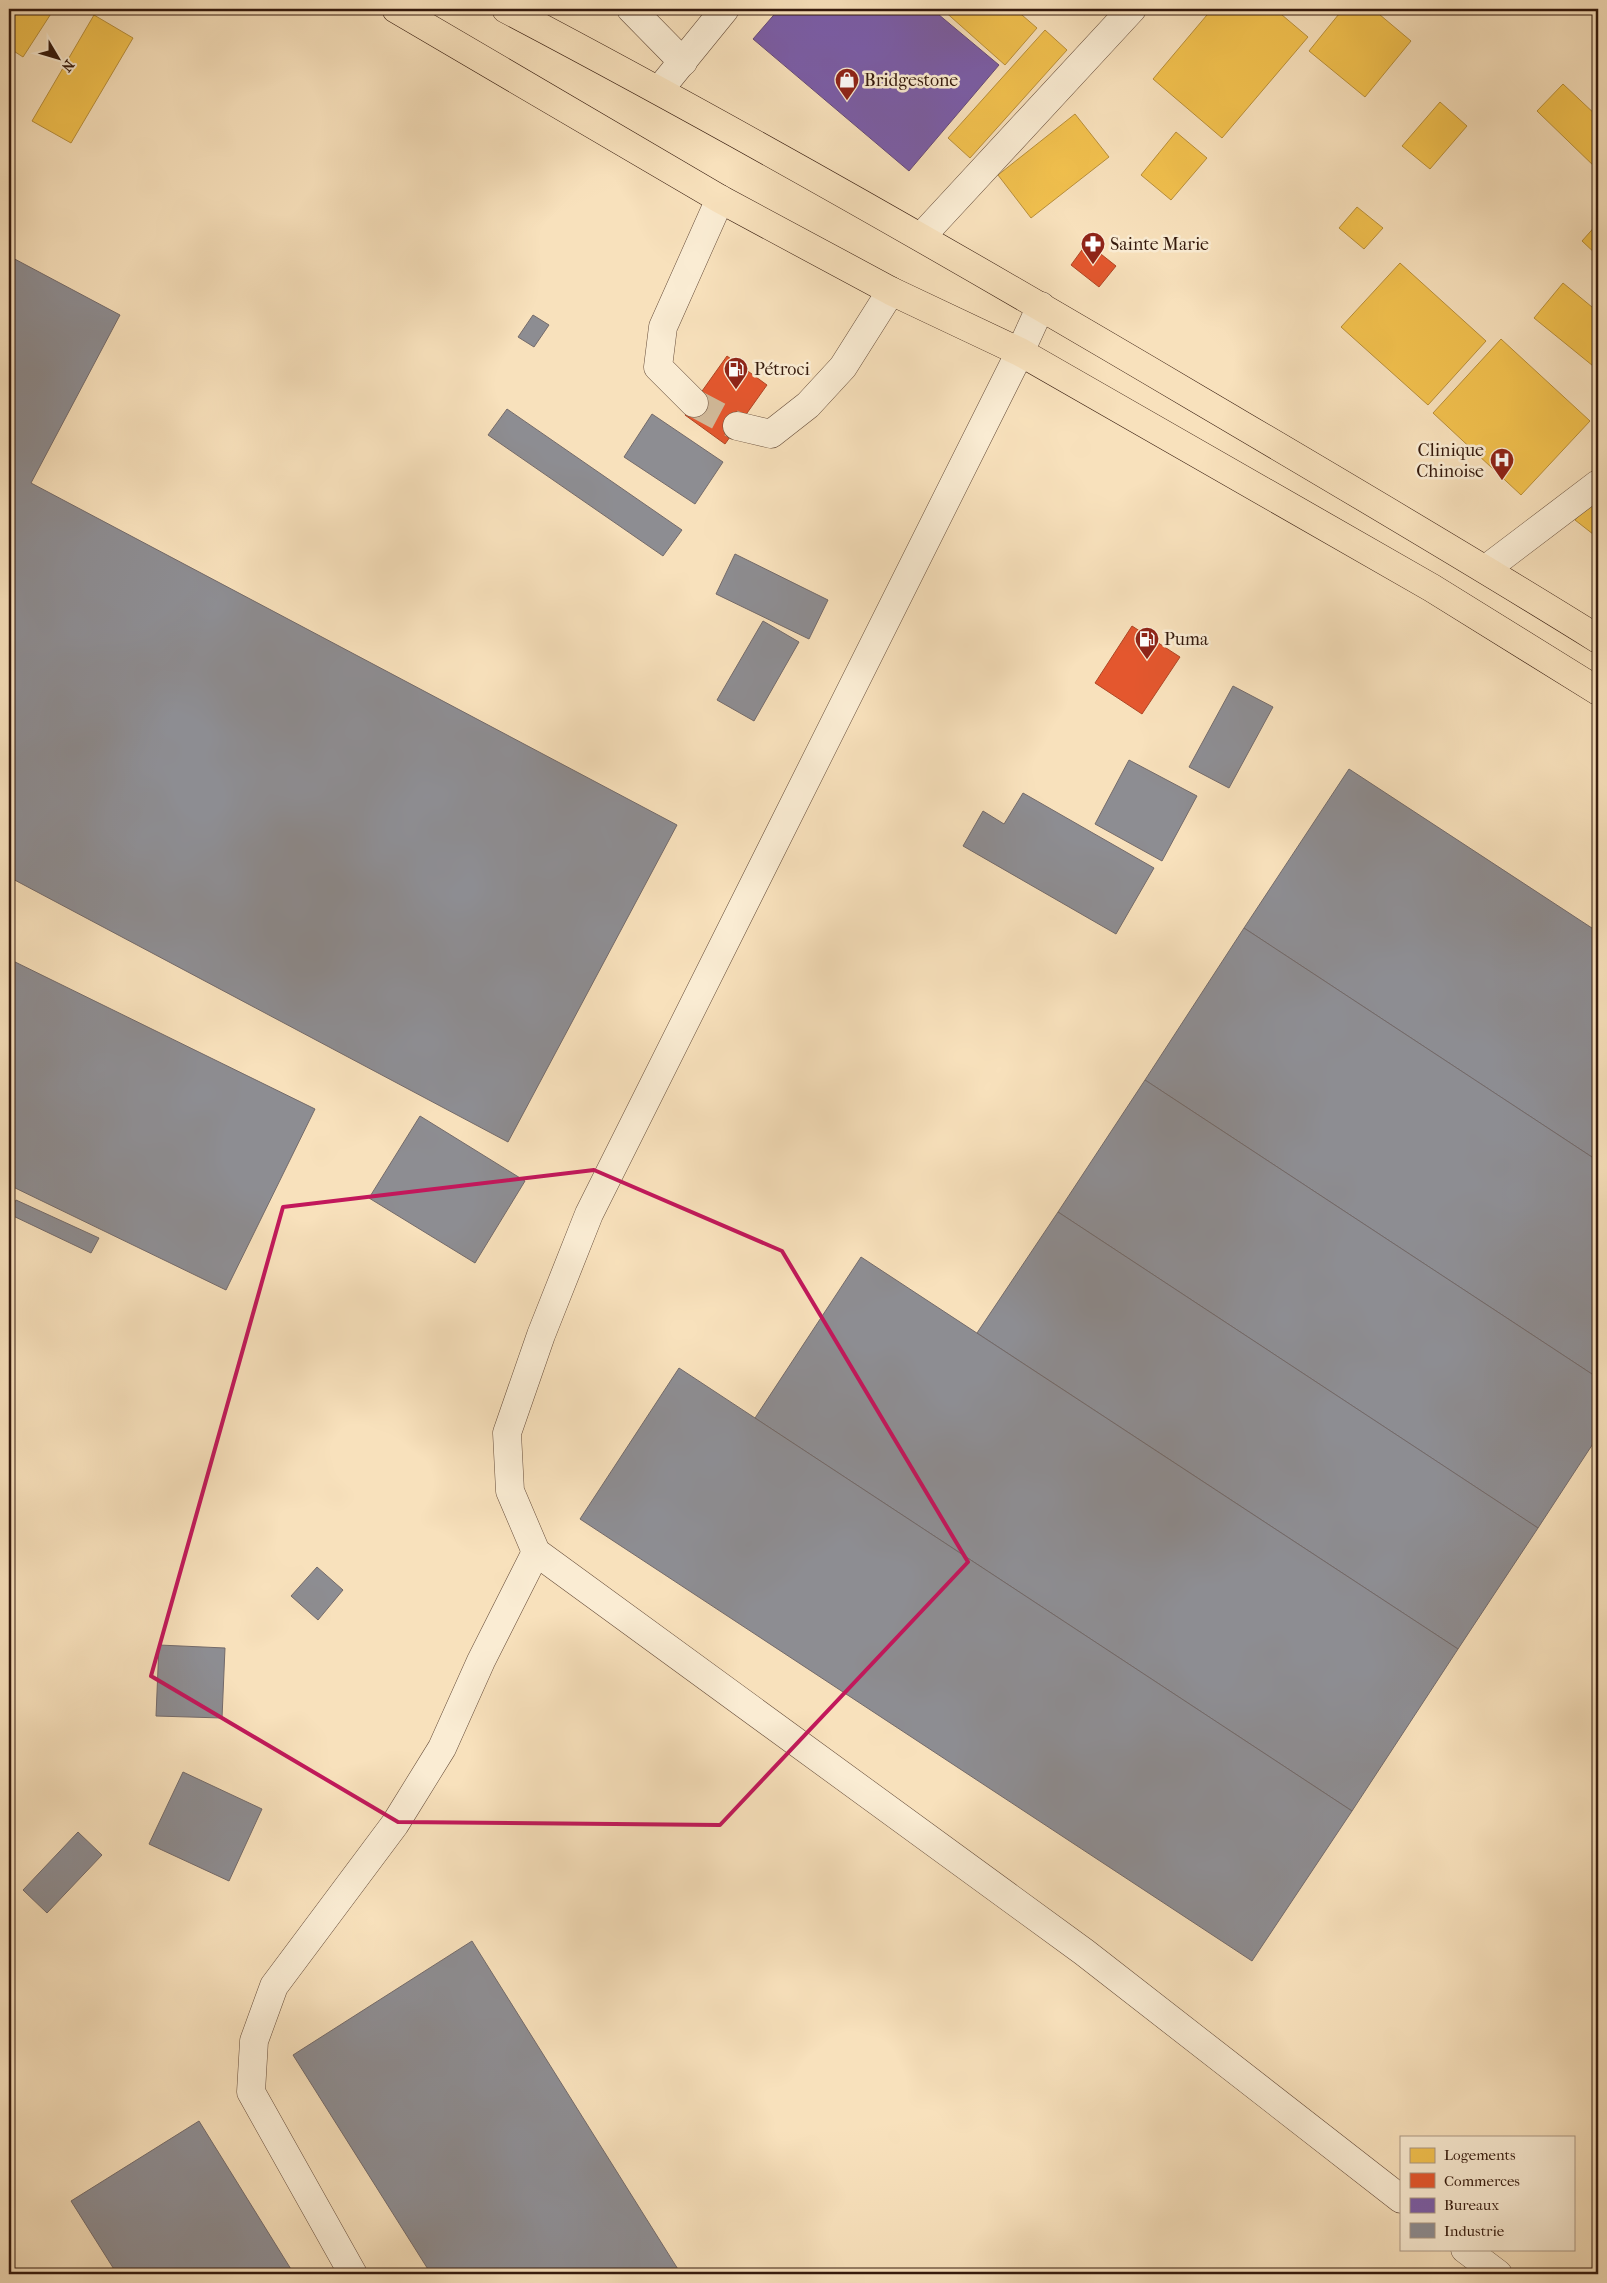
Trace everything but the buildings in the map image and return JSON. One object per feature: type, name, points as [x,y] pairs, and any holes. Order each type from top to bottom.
[{"type":"main road","points":[[396,9],[720,199],[890,291],[1020,352],[1432,588],[1598,691]]},
{"type":"main road","points":[[506,9],[660,89],[1041,306],[1486,570],[1598,639]]},
{"type":"street","points":[[631,9],[683,62]]},
{"type":"street","points":[[660,89],[725,9]]},
{"type":"street","points":[[921,237],[1132,9]]},
{"type":"street","points":[[694,402],[658,367],[663,327],[720,199]]},
{"type":"street","points":[[737,426],[771,434],[808,405],[843,367],[890,291]]},
{"type":"street","points":[[1041,306],[1020,352],[589,1214],[541,1335],[507,1433],[510,1491],[536,1552],[1084,1952],[1400,2198]]},
{"type":"street","points":[[1486,570],[1598,484]]},
{"type":"street","points":[[353,2274],[251,2092],[254,2042],[274,1986],[395,1824],[442,1748],[481,1661],[536,1552]]},
{"type":"street","points":[[1466,2250],[1490,2272]]},
{"type":"highlighted area","points":[[594,1170],[782,1251],[968,1562],[720,1825],[398,1822],[151,1676],[283,1207]]},
{"type":"tunnel","points":[[694,403],[737,426]]},
{"type":"place","name":"Bridgestone","points":[[847,101]]},
{"type":"place","name":"Sainte Marie","points":[[1093,265]]},
{"type":"place","name":"Pétroci","points":[[736,390]]},
{"type":"place","name":"Clinique Chinoise","points":[[1502,481]]},
{"type":"place","name":"Puma","points":[[1147,660]]}]
